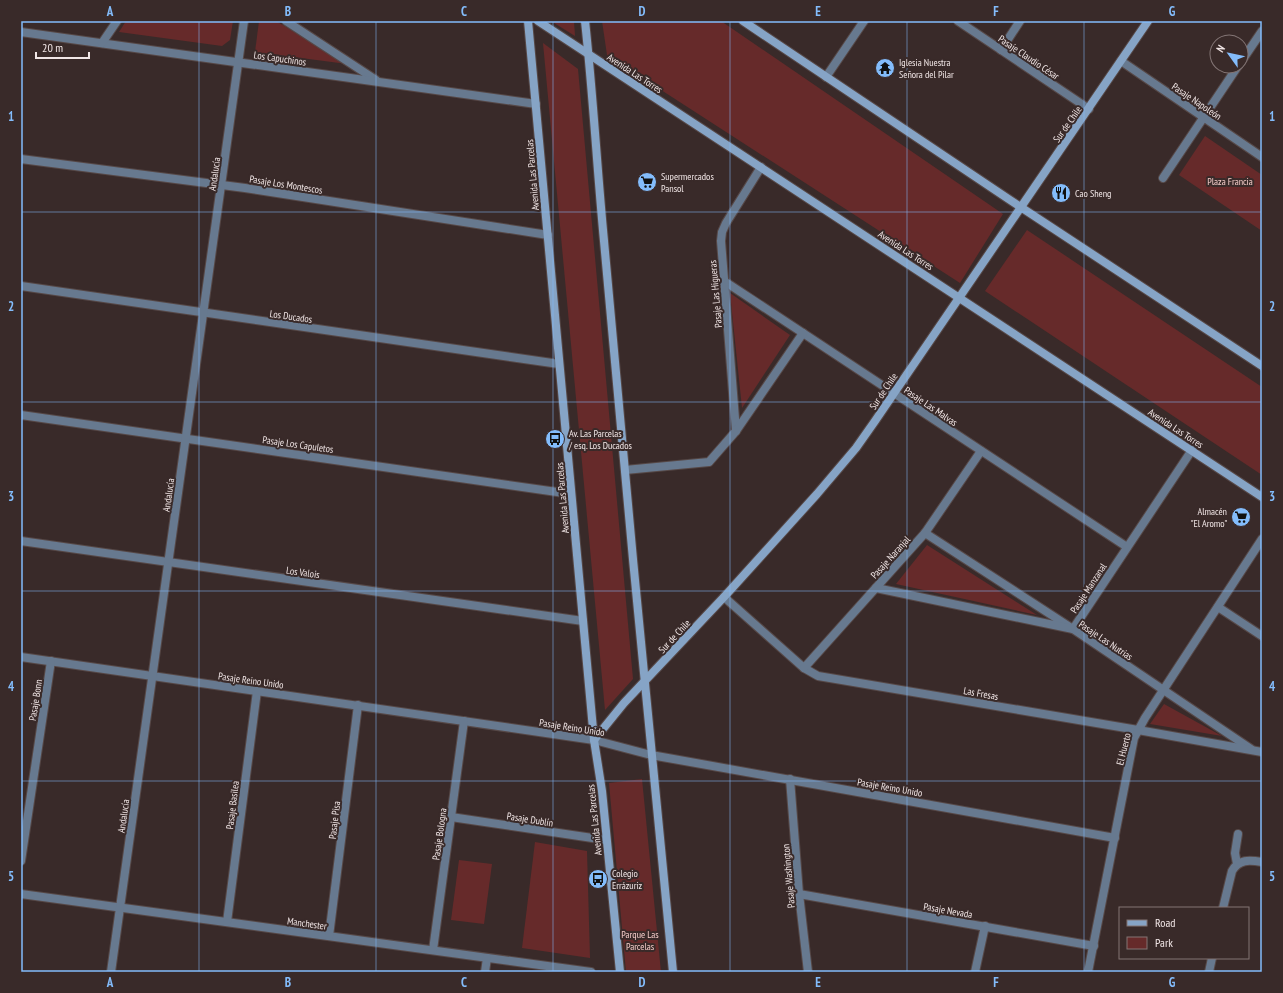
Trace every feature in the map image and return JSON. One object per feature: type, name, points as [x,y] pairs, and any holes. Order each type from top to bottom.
[{"type":"street","points":[[102,43],[117,21]]},
{"type":"street","name":"Andalucía","points":[[111,972],[240,62],[244,21]]},
{"type":"street","points":[[286,21],[378,82]]},
{"type":"street","name":"Avenida Las Parcelas","points":[[528,21],[594,740],[602,791],[620,972]]},
{"type":"street","name":"Avenida Las Torres","points":[[538,21],[960,297],[1262,497]]},
{"type":"street","points":[[586,21],[601,210],[651,755],[673,972]]},
{"type":"street","points":[[743,21],[1262,366]]},
{"type":"street","points":[[826,77],[864,21]]},
{"type":"street","name":"Pasaje Claudio César","points":[[958,21],[1089,109]]},
{"type":"street","points":[[1001,50],[1020,21]]},
{"type":"street","name":"Sur de Chile","points":[[594,740],[645,681],[724,597],[837,471],[875,421],[1148,21]]},
{"type":"street","points":[[1249,50],[1262,31]]},
{"type":"street","name":"Los Capuchinos","points":[[21,32],[536,104]]},
{"type":"street","name":"Pasaje Napoleón","points":[[1121,62],[1262,156]]},
{"type":"street","points":[[1163,178],[1233,74]]},
{"type":"street","name":"Pasaje Los Montescos","points":[[21,159],[222,185],[548,235]]},
{"type":"street","name":"Pasaje Las Higueras","points":[[736,431],[721,241],[722,232],[726,223],[761,167]]},
{"type":"street","name":"Pasaje Las Malvas","points":[[724,281],[1127,547]]},
{"type":"street","name":"Los Ducados","points":[[21,286],[559,364]]},
{"type":"street","points":[[625,470],[709,462],[736,431],[803,333]]},
{"type":"street","name":"Pasaje Los Capuletos","points":[[21,415],[571,494]]},
{"type":"street","name":"Pasaje Manzanal","points":[[1073,630],[1192,450]]},
{"type":"street","name":"Pasaje Naranjal","points":[[804,668],[925,533],[981,451]]},
{"type":"street","name":"Pasaje Las Nutrias","points":[[925,533],[1259,752]]},
{"type":"street","name":"El Huerto","points":[[1088,972],[1116,838],[1131,747],[1138,730],[1163,690],[1262,539]]},
{"type":"street","name":"Los Valois","points":[[21,541],[583,621]]},
{"type":"street","points":[[876,588],[1073,630]]},
{"type":"street","name":"Las Fresas","points":[[724,597],[804,668],[818,676],[1259,752]]},
{"type":"street","points":[[1218,607],[1262,636]]},
{"type":"street","name":"Pasaje Reino Unido","points":[[21,657],[594,740],[651,755],[1116,838]]},
{"type":"street","name":"Pasaje Bonn","points":[[21,861],[51,661]]},
{"type":"street","name":"Pasaje Basilea","points":[[227,922],[257,691]]},
{"type":"street","name":"Pasaje Pisa","points":[[329,936],[358,706]]},
{"type":"street","name":"Pasaje Bologna","points":[[433,950],[464,721]]},
{"type":"street","name":"Pasaje Washington","points":[[790,779],[799,894],[808,972]]},
{"type":"street","name":"Pasaje Dublín","points":[[451,817],[606,840]]},
{"type":"street","points":[[1237,864],[1235,853],[1238,834]]},
{"type":"street","points":[[1223,907],[1232,871],[1237,864],[1246,860],[1262,862]]},
{"type":"street","name":"Manchester","points":[[21,894],[591,972]]},
{"type":"street","name":"Pasaje Nevada","points":[[799,894],[1094,946]]},
{"type":"street","points":[[975,972],[985,926]]},
{"type":"street","points":[[485,972],[488,958]]},
{"type":"street","points":[[1209,972],[1212,959]]},
{"type":"green space","points":[[126,21],[233,21],[230,40],[222,46],[119,32]]},
{"type":"green space","points":[[259,21],[276,21],[347,64],[255,52]]},
{"type":"green space","points":[[551,21],[574,21],[575,36]]},
{"type":"green space","points":[[602,21],[721,21],[1003,214],[960,283],[607,55]]},
{"type":"green space","points":[[543,43],[578,69],[633,679],[605,710]]},
{"type":"green space","name":"Plaza Francia","points":[[1205,136],[1262,175],[1262,231],[1179,175]]},
{"type":"green space","points":[[1027,230],[1262,387],[1262,475],[985,291]]},
{"type":"green space","points":[[730,293],[790,335],[742,408]]},
{"type":"green space","points":[[927,545],[1037,615],[896,584]]},
{"type":"green space","points":[[1164,704],[1222,736],[1150,724]]},
{"type":"green space","name":"Parque Las Parcelas","points":[[642,779],[661,972],[626,972],[609,783]]},
{"type":"green space","points":[[535,842],[587,851],[590,958],[522,948]]},
{"type":"green space","points":[[459,860],[492,864],[484,924],[451,920]]},
{"type":"place","name":"Iglesia Nuestra Señora del Pilar","points":[[885,68]]},
{"type":"place","name":"Supermercados Pansol","points":[[647,182]]},
{"type":"place","name":"Cao Sheng","points":[[1061,193]]},
{"type":"place","name":"Av. Las Parcelas / esq. Los Ducados","points":[[555,439]]},
{"type":"place","name":"Almacén \"El Aromo\"","points":[[1241,517]]},
{"type":"place","name":"Colegio Errázuriz","points":[[598,879]]}]
